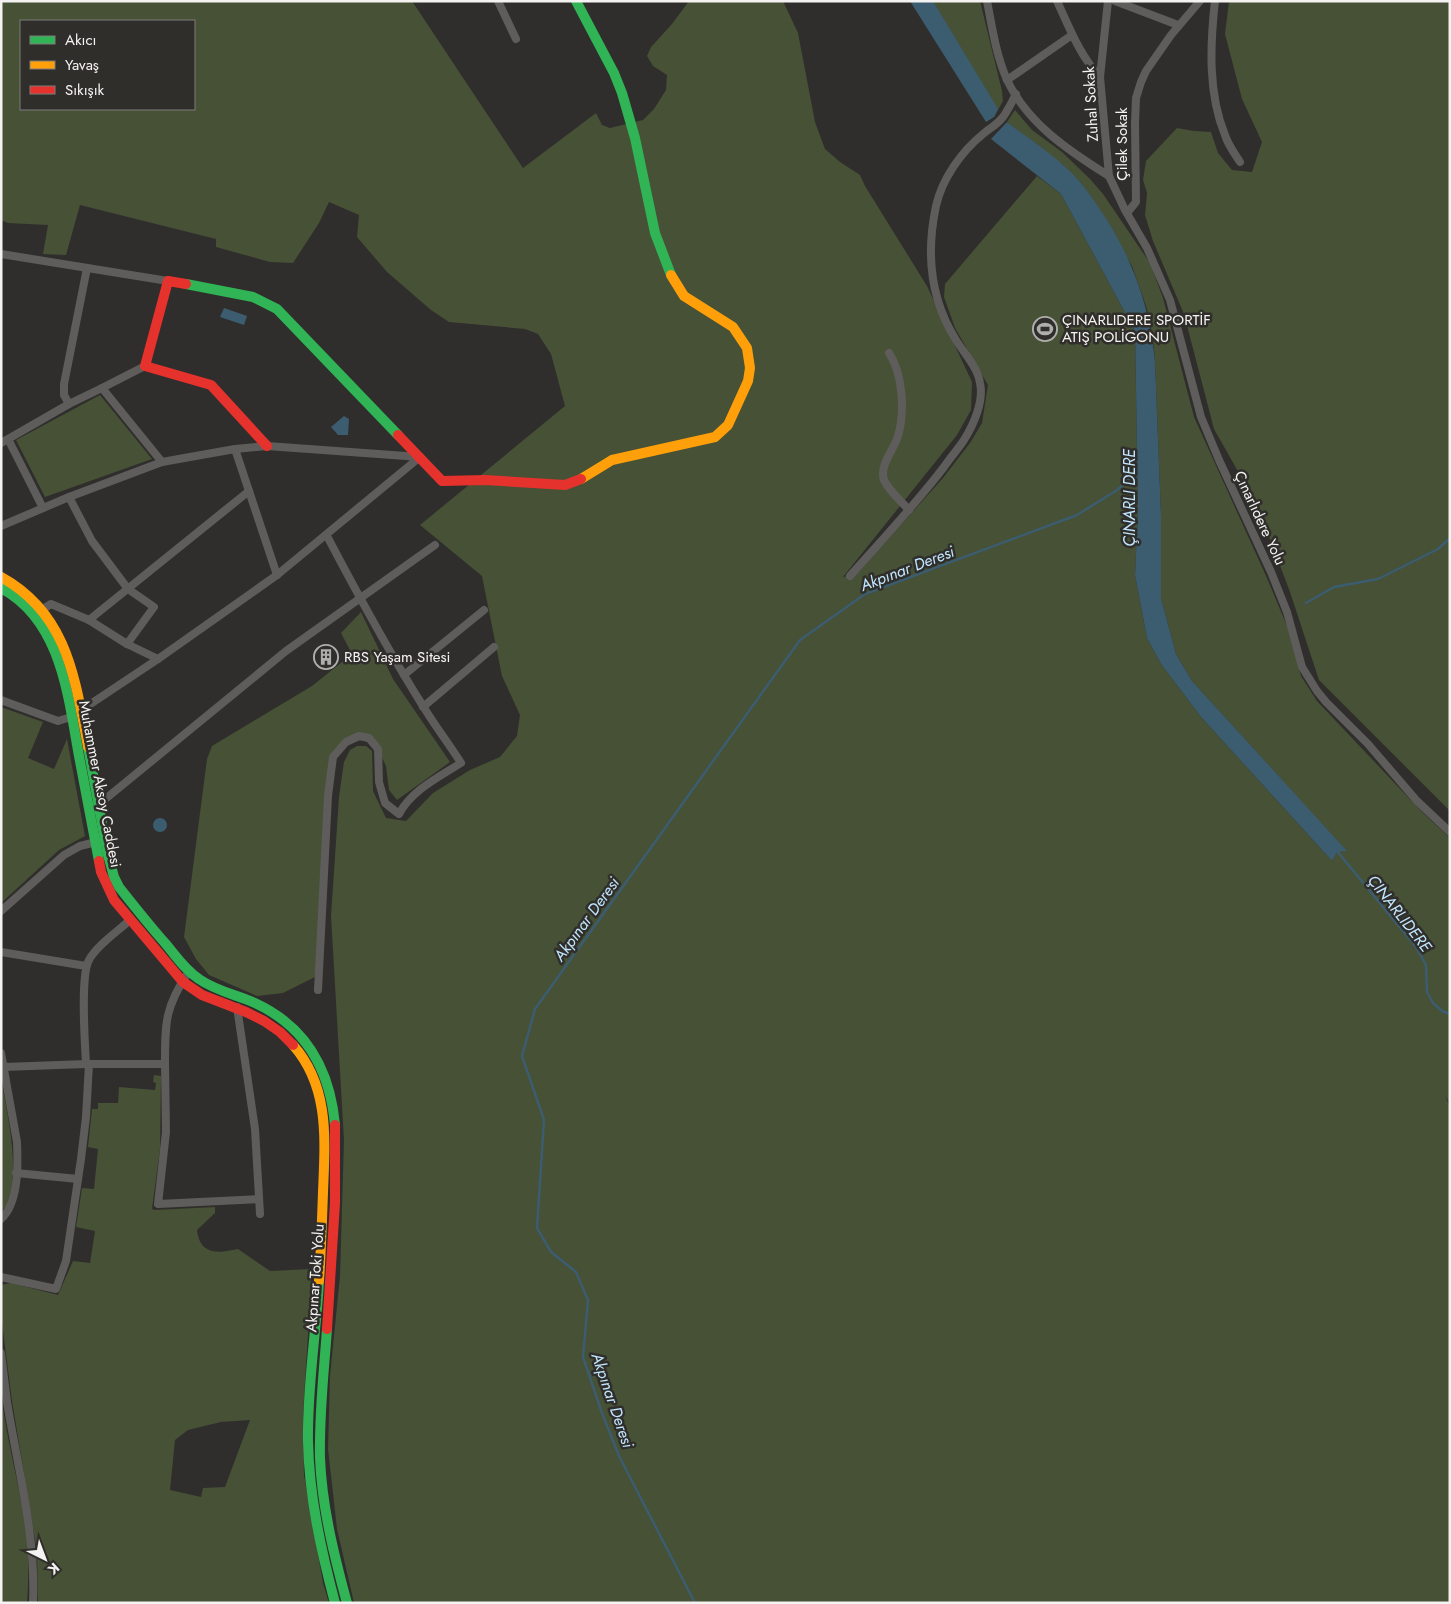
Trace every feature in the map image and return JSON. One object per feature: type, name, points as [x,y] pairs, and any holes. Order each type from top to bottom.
[{"type":"main road","points":[[267,446],[210,384],[145,366],[168,281],[253,297],[277,309],[420,457],[431,471],[442,480],[484,480],[565,485],[576,482],[612,460],[715,437],[728,425],[748,381],[750,368],[747,348],[734,327],[684,296],[671,274],[655,233],[635,138],[622,93],[614,73],[576,1]]},
{"type":"main road","name":"Muhammer Aksoy Caddesi","points":[[1,577],[13,582],[27,593],[38,612],[64,679],[100,841],[119,887],[189,971],[206,984],[238,996]]},
{"type":"main road","name":"Muhammer Aksoy Caddesi","points":[[1,588],[18,597],[38,612],[57,632],[73,670],[98,805],[101,872],[114,900],[182,980],[200,995],[236,1007]]},
{"type":"main road","points":[[71,717],[80,711]]},
{"type":"main road","name":"Akpınar Toki Yolu","points":[[238,996],[274,1014],[296,1032],[316,1055],[331,1090],[335,1113],[336,1164],[332,1267],[320,1438],[326,1512],[334,1555],[347,1603]]},
{"type":"main road","name":"Akpınar Toki Yolu","points":[[236,1007],[267,1022],[294,1046],[313,1075],[318,1086],[323,1109],[324,1171],[321,1261],[308,1442],[317,1524],[335,1603]]},
{"type":"street","points":[[498,1],[516,39]]},
{"type":"street","points":[[987,1],[1000,60],[1007,80],[1028,112],[1048,134],[1109,176]]},
{"type":"street","points":[[1057,1],[1072,35],[1088,62],[1100,76]]},
{"type":"street","name":"Zuhal Sokak","points":[[1108,1],[1100,76],[1109,176]]},
{"type":"street","points":[[1115,1],[1178,25]]},
{"type":"street","name":"Çilek Sokak","points":[[1127,213],[1136,202],[1136,98],[1146,71],[1178,25],[1200,1]]},
{"type":"street","points":[[1215,1],[1213,95],[1225,137],[1240,162]]},
{"type":"street","points":[[1007,80],[1072,35]]},
{"type":"street","points":[[850,576],[909,510],[964,440],[973,423],[981,393],[980,381],[946,322],[933,284],[930,258],[936,206],[942,187],[953,167],[969,147],[1002,118],[1016,94]]},
{"type":"street","name":"Çınarlıdere Yolu","points":[[1109,176],[1127,213],[1148,248],[1170,300],[1200,417],[1271,572],[1287,612],[1302,667],[1326,702],[1368,744],[1417,800],[1450,832]]},
{"type":"street","points":[[1,261],[1,254],[168,281]]},
{"type":"street","points":[[69,404],[63,390],[87,268]]},
{"type":"street","points":[[889,353],[896,368],[903,405],[902,422],[883,472],[888,486],[909,510]]},
{"type":"street","points":[[43,508],[5,441],[69,404],[145,366]]},
{"type":"street","points":[[102,388],[162,462]]},
{"type":"street","points":[[1,526],[69,497],[162,462],[235,449],[267,446],[420,457]]},
{"type":"street","points":[[235,449],[277,576]]},
{"type":"street","points":[[80,711],[277,576],[420,457]]},
{"type":"street","points":[[89,620],[249,491]]},
{"type":"street","points":[[69,497],[92,541],[128,590],[154,607],[127,644]]},
{"type":"street","points":[[318,990],[328,796],[333,757],[346,742],[359,736],[369,738],[378,749],[379,782],[385,803],[399,814],[406,802],[436,779],[462,763],[423,707],[361,600],[327,536]]},
{"type":"street","points":[[98,805],[286,651],[361,600],[435,546]]},
{"type":"street","points":[[38,612],[51,604],[89,620],[127,644],[158,659]]},
{"type":"street","points":[[404,675],[484,610]]},
{"type":"street","points":[[423,707],[494,646]]},
{"type":"street","points":[[1,700],[58,722],[71,717]]},
{"type":"street","points":[[1,911],[71,850],[100,841]]},
{"type":"street","points":[[1,1277],[56,1289],[66,1261],[85,1133],[87,1064],[84,990],[86,966],[93,954],[130,920]]},
{"type":"street","points":[[1,952],[86,966]]},
{"type":"street","points":[[189,971],[172,1000],[166,1021],[166,1132],[158,1204],[260,1199]]},
{"type":"street","points":[[236,1007],[255,1129],[260,1214]]},
{"type":"street","points":[[1,1053],[17,1142],[16,1173],[12,1203],[9,1211],[1,1219]]},
{"type":"street","points":[[4,1067],[165,1064]]},
{"type":"street","points":[[16,1173],[78,1179]]},
{"type":"street","points":[[1,1353],[7,1401],[30,1528],[33,1556],[33,1603]]},
{"type":"green space","points":[[1,1],[412,1],[523,168],[596,113],[602,125],[610,128],[643,120],[654,109],[666,90],[667,75],[653,66],[647,56],[651,47],[672,24],[689,1],[783,1],[798,33],[815,122],[825,149],[860,175],[927,286],[972,382],[971,410],[957,435],[843,577],[856,575],[943,478],[970,443],[982,423],[988,385],[955,328],[944,297],[945,284],[1037,176],[1061,194],[1135,331],[1138,511],[1135,575],[1147,638],[1161,664],[1201,717],[1332,861],[1337,851],[1346,851],[1192,681],[1176,654],[1161,598],[1161,515],[1155,362],[1153,338],[1147,309],[1132,266],[1081,183],[1064,166],[1007,122],[1015,110],[1032,130],[1062,152],[1103,194],[1150,263],[1163,298],[1194,417],[1287,626],[1301,676],[1317,701],[1422,812],[1450,838],[1450,1103],[1445,1096],[1450,1106],[1450,1603],[354,1603],[337,1529],[328,1449],[330,1376],[340,1276],[344,1140],[331,916],[339,797],[344,762],[350,750],[357,746],[366,746],[372,751],[373,791],[386,818],[406,821],[433,793],[470,770],[500,757],[517,736],[520,715],[502,676],[482,576],[420,525],[565,406],[551,354],[538,334],[525,329],[449,322],[431,310],[387,272],[357,237],[359,215],[329,202],[319,223],[293,263],[270,262],[216,247],[216,239],[80,205],[66,255],[43,254],[48,225],[8,223],[1,220]]},
{"type":"green space","points":[[924,1],[980,1],[1002,91],[1003,101],[994,117]]},
{"type":"green space","points":[[1229,1],[1450,1],[1450,811],[1319,680],[1290,592],[1257,505],[1214,429],[1184,314],[1153,241],[1145,215],[1147,193],[1143,180],[1146,161],[1177,128],[1211,132],[1218,153],[1232,170],[1252,172],[1262,142],[1242,99],[1225,34]]},
{"type":"green space","points":[[100,395],[152,459],[45,497],[16,440]]},
{"type":"green space","points":[[361,612],[393,679],[450,762],[397,800],[389,790],[386,766],[378,749],[359,736],[333,757],[319,975],[283,993],[257,996],[209,975],[196,959],[184,937],[207,759],[212,746],[312,686],[352,654],[341,633]]},
{"type":"green space","points":[[1,707],[43,722],[28,758],[54,769],[67,739],[85,836],[59,850],[1,903]]},
{"type":"green space","points":[[154,1075],[161,1076],[160,1149],[152,1209],[215,1207],[215,1213],[197,1230],[202,1244],[206,1248],[217,1252],[238,1249],[270,1271],[312,1269],[303,1415],[304,1475],[323,1583],[329,1603],[38,1603],[37,1551],[12,1401],[1,1315],[1,1285],[11,1283],[58,1295],[73,1261],[90,1263],[95,1231],[76,1227],[82,1188],[94,1189],[98,1149],[88,1147],[92,1109],[98,1109],[98,1103],[118,1103],[119,1087],[155,1090],[156,1083],[153,1082]],"holes":[[[250,1420],[225,1487],[203,1488],[201,1497],[170,1490],[175,1440],[188,1430],[221,1422]]]},
{"type":"green space","points":[[1,1079],[10,1129],[13,1167],[12,1185],[8,1201],[1,1213]]},
{"type":"green space","points":[[1,1393],[26,1532],[28,1562],[27,1603],[1,1603]]},
{"type":"water","points":[[910,1],[933,1],[998,109],[994,117],[986,122]]},
{"type":"water","points":[[1007,122],[1055,158],[1085,188],[1109,223],[1129,260],[1143,299],[1155,362],[1161,515],[1161,598],[1176,654],[1192,681],[1347,851],[1337,852],[1332,861],[1201,717],[1161,664],[1147,638],[1135,575],[1138,511],[1135,331],[1061,194],[991,139]]},
{"type":"water","points":[[224,308],[247,316],[244,325],[220,317]]},
{"type":"water","points":[[344,416],[349,419],[348,435],[338,435],[331,427]]},
{"type":"water","points":[[157,818],[163,818],[167,825],[163,832],[157,832],[153,828],[153,822]]},
{"type":"waterway","name":"Akpınar Deresi","points":[[695,1603],[619,1456],[602,1413],[583,1357],[588,1300],[576,1272],[551,1252],[537,1228],[544,1120],[522,1056],[535,1009],[800,640],[865,594],[1077,515],[1117,490],[1140,469]]},
{"type":"waterway","points":[[1306,603],[1334,587],[1378,579],[1438,549],[1450,538]]},
{"type":"waterway","name":"ÇINARLIDERE","points":[[1337,851],[1416,947],[1426,965],[1427,992],[1433,1003],[1442,1011],[1450,1014]]},
{"type":"traffic: fast","points":[[576,1],[614,73],[622,93],[635,138],[655,233],[671,275]]},
{"type":"traffic: fast","points":[[186,284],[253,297],[277,309],[398,435]]},
{"type":"traffic: fast","points":[[1,588],[21,602],[37,619],[49,639],[58,661],[71,709],[99,861]]},
{"type":"traffic: fast","points":[[88,747],[107,851],[114,877],[119,887],[189,971],[212,987],[255,1003],[273,1013],[289,1024],[302,1038],[313,1052],[328,1086],[335,1125]]},
{"type":"traffic: fast","points":[[319,1281],[309,1401],[309,1462],[317,1523],[335,1603]]},
{"type":"traffic: fast","points":[[327,1329],[320,1425],[321,1476],[329,1531],[347,1603]]},
{"type":"traffic: slow","points":[[581,479],[612,460],[715,437],[728,425],[748,381],[750,368],[747,348],[733,327],[684,296],[671,275]]},
{"type":"traffic: slow","points":[[1,577],[23,592],[41,610],[55,629],[65,650],[72,673],[88,747]]},
{"type":"traffic: slow","points":[[293,1045],[305,1061],[314,1078],[323,1115],[324,1153],[319,1281]]},
{"type":"traffic: jam","points":[[186,284],[168,281],[145,366],[211,385],[267,446]]},
{"type":"traffic: jam","points":[[398,435],[442,481],[485,480],[565,485],[581,479]]},
{"type":"traffic: jam","points":[[99,861],[101,872],[114,900],[183,982],[202,995],[264,1021],[280,1032],[293,1045]]},
{"type":"traffic: jam","points":[[327,1329],[335,1203],[335,1125]]},
{"type":"place","name":"ÇINARLIDERE SPORTİF ATIŞ POLİGONU","points":[[1045,329]]},
{"type":"place","name":"RBS Yaşam Sitesi","points":[[326,657]]},
{"type":"water label","name":"ÇINARLI DERE","points":[[1129,498]]}]
